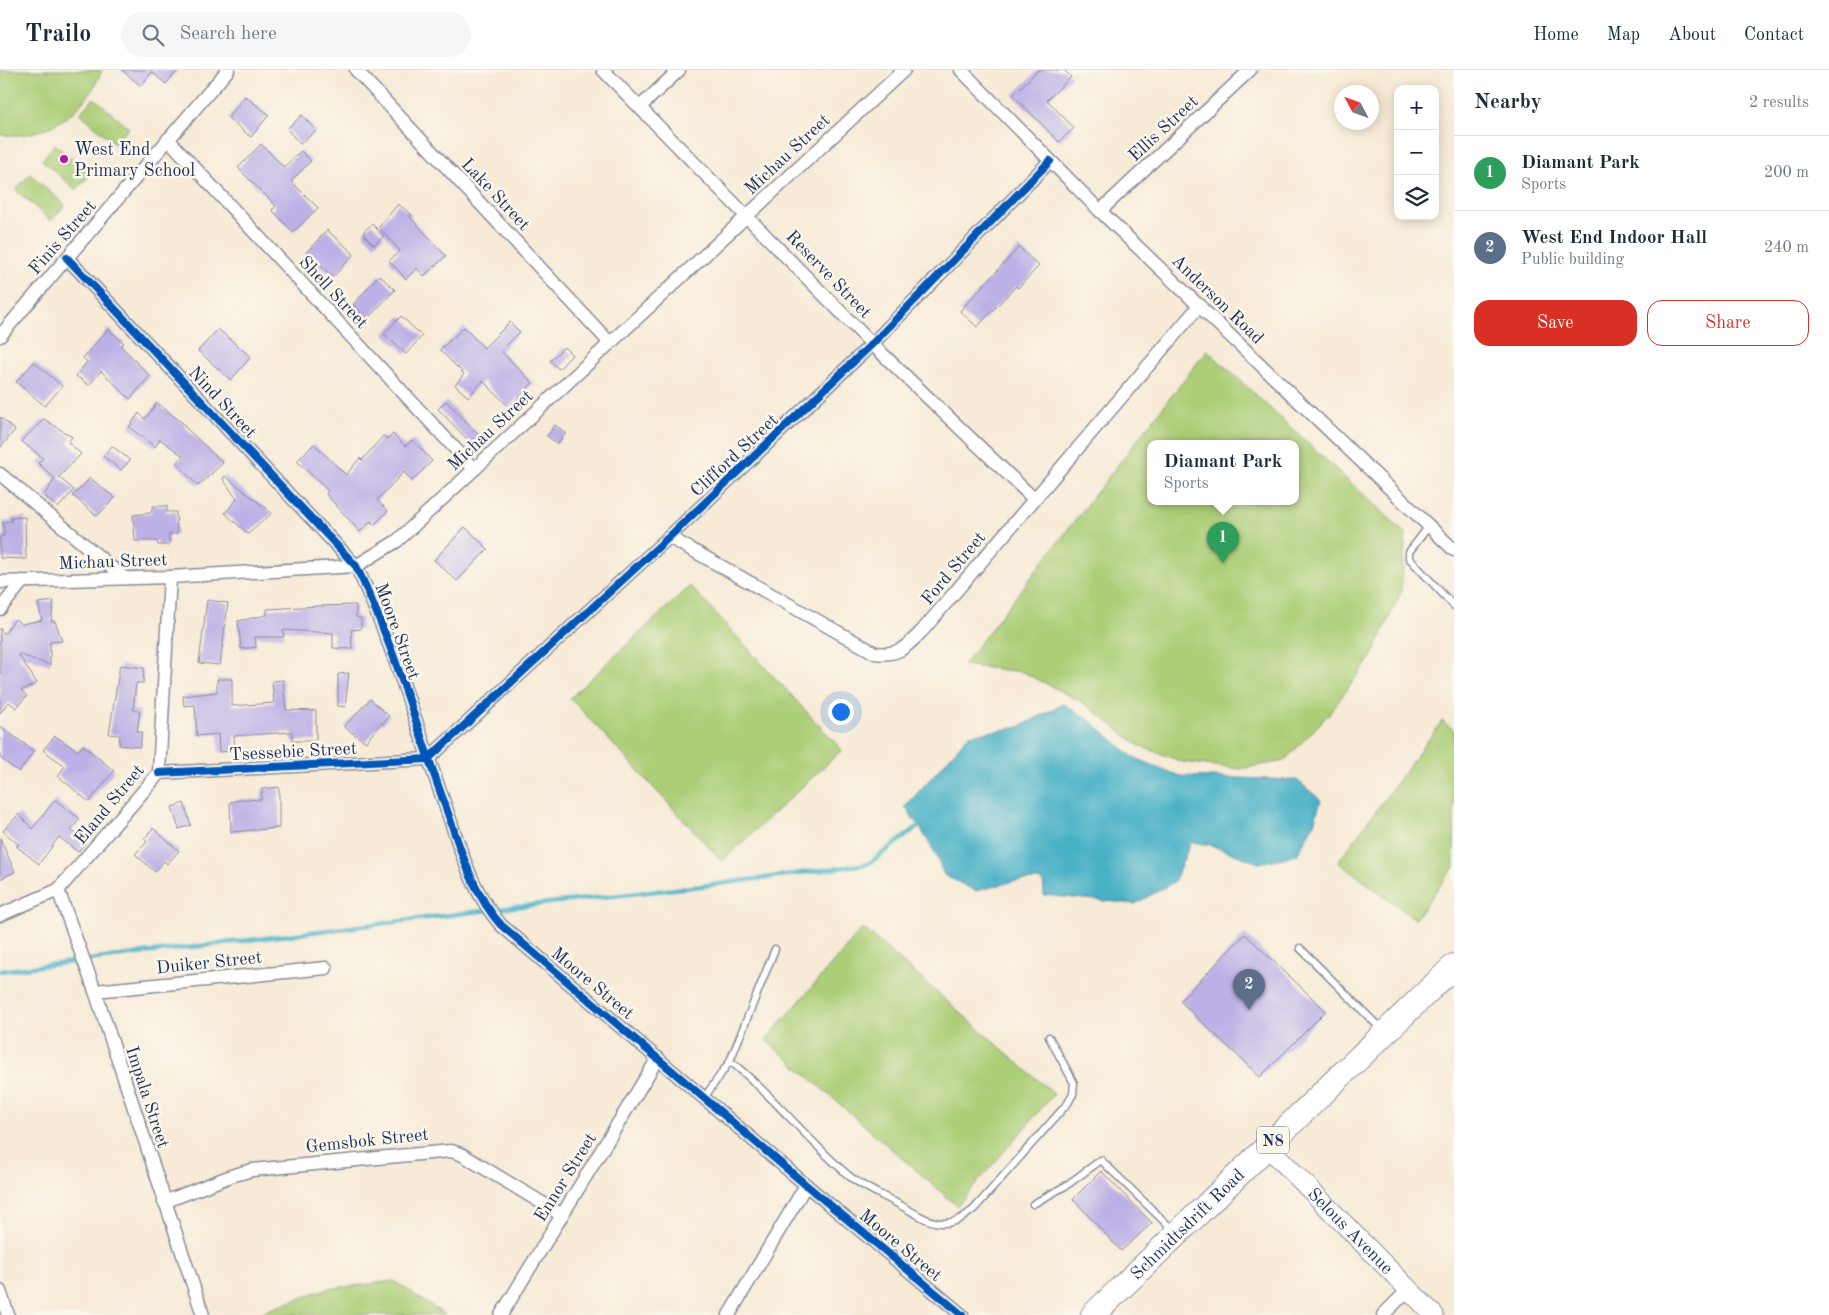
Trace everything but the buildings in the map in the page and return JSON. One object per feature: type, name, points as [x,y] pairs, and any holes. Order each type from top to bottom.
[{"type":"highway","name":"Schmidtsdrift Road","points":[[1093,1315],[1454,966]]},
{"type":"street","name":"Finis Street","points":[[0,336],[228,70]]},
{"type":"street","name":"Lake Street","points":[[356,70],[610,343]]},
{"type":"street","name":"Reserve Street","points":[[603,70],[872,344],[1034,500]]},
{"type":"street","points":[[640,107],[679,70]]},
{"type":"street","name":"Michau Street","points":[[0,582],[170,577],[356,566],[397,541],[904,70]]},
{"type":"street","name":"Anderson Road","points":[[961,70],[1100,210],[1454,550]]},
{"type":"street","name":"Ellis Street","points":[[1100,210],[1250,70]]},
{"type":"street","name":"Shell Street","points":[[168,139],[474,469]]},
{"type":"street","name":"Clifford Street","points":[[428,759],[669,537],[872,344],[1050,161]]},
{"type":"street","name":"Nind Street","points":[[67,258],[356,566]]},
{"type":"street","name":"Ford Street","points":[[669,537],[875,653],[886,654],[900,651],[922,631],[1200,305]]},
{"type":"street","points":[[0,474],[123,577]]},
{"type":"street","name":"Moore Street","points":[[356,566],[367,588],[385,635],[468,870],[489,911],[501,925],[806,1185],[962,1315]]},
{"type":"street","name":"Eland Street","points":[[0,915],[58,890],[159,773],[170,577]]},
{"type":"street","points":[[0,609],[23,581]]},
{"type":"street","name":"Tsessebie Street","points":[[159,773],[428,759]]},
{"type":"street","name":"Impala Street","points":[[58,890],[203,1315]]},
{"type":"street","name":"Duiker Street","points":[[94,991],[326,968]]},
{"type":"street","name":"Ennor Street","points":[[501,1315],[658,1058]]},
{"type":"street","name":"Selous Avenue","points":[[1267,1146],[1434,1315]]},
{"type":"street","name":"Gemsbok Street","points":[[164,1202],[231,1176],[252,1170],[451,1151],[461,1154],[562,1215]]},
{"type":"street","points":[[729,1315],[806,1185]]},
{"type":"street","points":[[1383,1315],[1408,1290]]},
{"type":"street","points":[[0,1291],[8,1315]]},
{"type":"lane","points":[[1429,526],[1409,552],[1409,558],[1454,606]]},
{"type":"lane","points":[[1300,948],[1385,1034]]},
{"type":"lane","points":[[704,1098],[730,1061],[775,949]]},
{"type":"lane","points":[[730,1061],[771,1097],[810,1139],[850,1176],[925,1219],[942,1223],[953,1222],[974,1209],[1068,1103],[1073,1094],[1074,1083],[1049,1037]]},
{"type":"lane","points":[[1033,1204],[1067,1185],[1101,1160],[1176,1234]]},
{"type":"green space","points":[[0,70],[102,70],[86,99],[75,111],[62,120],[48,128],[33,133],[0,135]]},
{"type":"green space","points":[[94,98],[129,128],[115,144],[80,113]]},
{"type":"green space","points":[[55,144],[90,175],[76,190],[42,160]]},
{"type":"green space","points":[[30,174],[65,205],[51,221],[16,190]]},
{"type":"green space","points":[[1207,350],[1406,534],[1401,592],[1372,656],[1328,715],[1284,761],[1240,769],[1183,762],[1140,746],[1082,702],[1023,672],[963,665]]},
{"type":"green space","points":[[690,586],[842,750],[722,861],[570,698]]},
{"type":"green space","points":[[1442,721],[1454,730],[1454,867],[1415,919],[1338,862]]},
{"type":"green space","points":[[863,928],[1054,1094],[957,1206],[766,1040]]},
{"type":"green space","points":[[394,1281],[445,1315],[254,1315],[326,1289]]},
{"type":"water","points":[[1063,704],[1088,719],[1133,757],[1180,776],[1297,780],[1321,800],[1314,824],[1297,855],[1259,863],[1210,845],[1191,842],[1174,882],[1135,904],[1044,895],[1043,880],[1015,881],[976,891],[944,875],[927,840],[905,807],[969,735],[1019,727]]},
{"type":"waterway","points":[[0,971],[514,907],[719,884],[868,864],[919,826]]},
{"type":"cycle path","points":[[159,773],[428,759],[669,537],[872,344],[1050,161]]},
{"type":"cycle path","points":[[67,258],[356,566],[393,654],[467,868],[482,898],[501,925],[806,1185],[962,1315]]},
{"type":"place","name":"West End Primary School","points":[[64,159]]},
{"type":"place","name":"Diamant Park","points":[[1223,563]]},
{"type":"place","name":"West End Indoor Hall","points":[[1249,1010]]}]
